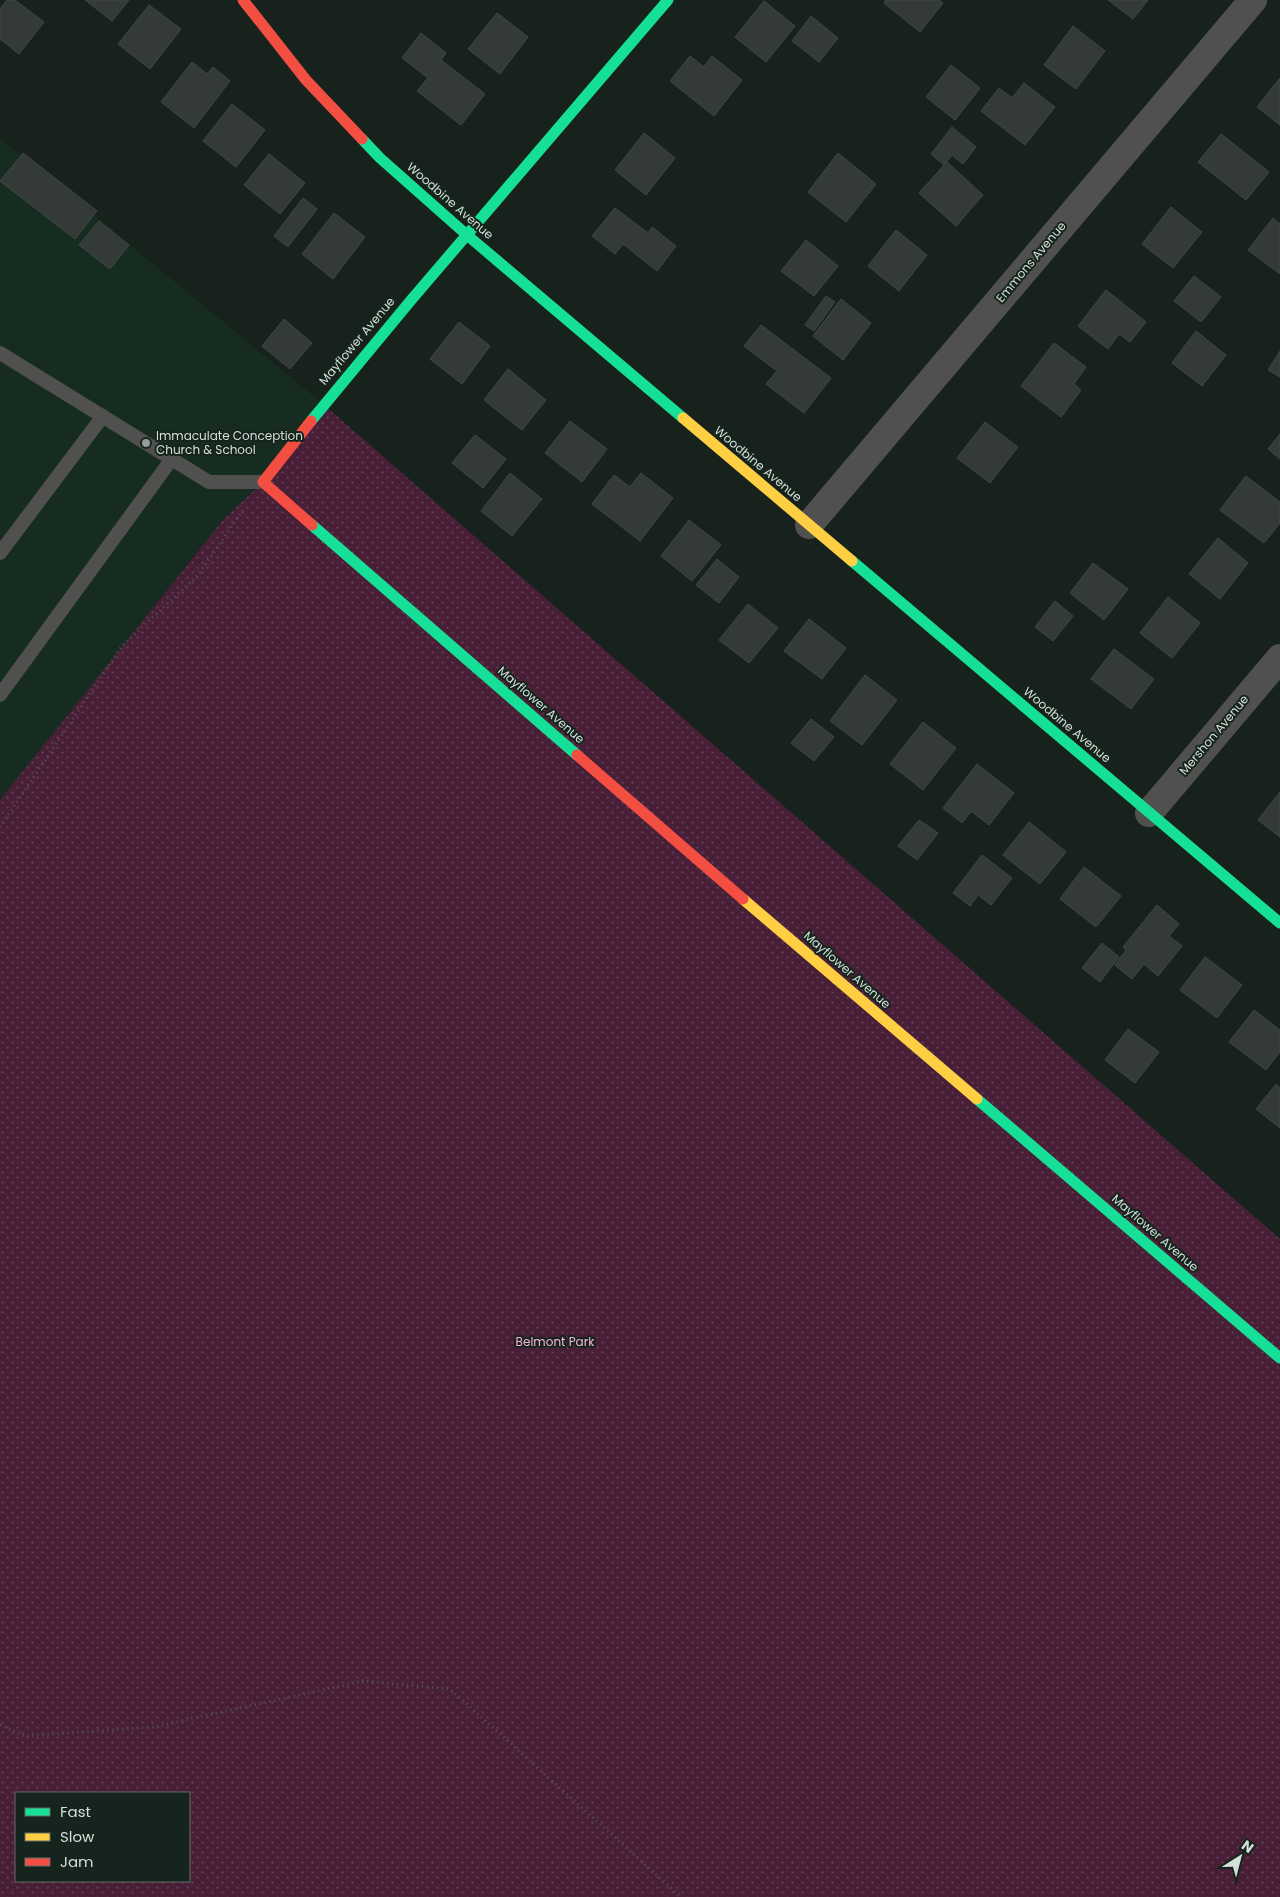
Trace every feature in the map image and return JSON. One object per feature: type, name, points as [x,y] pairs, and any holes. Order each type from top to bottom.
[{"type":"street","name":"Woodbine Avenue","points":[[243,0],[306,80],[380,158],[467,235],[1280,923]]},
{"type":"street","name":"Mayflower Avenue","points":[[668,0],[323,404],[263,482],[711,871],[1280,1358]]},
{"type":"street","name":"Emmons Avenue","points":[[809,525],[1253,0]]},
{"type":"street","name":"Mershon Avenue","points":[[1149,813],[1280,658]]},
{"type":"lane","points":[[0,353],[209,482],[263,482]]},
{"type":"lane","points":[[0,553],[103,416]]},
{"type":"lane","points":[[0,695],[171,460]]},
{"type":"path","points":[[0,827],[122,646],[198,575],[263,482]]},
{"type":"path","points":[[0,1725],[24,1736],[154,1727],[363,1681],[450,1689],[681,1897]]},
{"type":"shaded area","name":"Immaculate Conception Church & School","points":[[0,138],[323,404],[263,482],[223,520],[0,800]]},
{"type":"green space","name":"Belmont Park","points":[[323,404],[1280,1239],[1280,1897],[0,1897],[0,800],[223,520],[263,482]]},
{"type":"building","points":[[7,0],[15,0],[44,22],[19,54],[0,39],[0,9]]},
{"type":"building","points":[[85,0],[129,0],[112,21]]},
{"type":"building","points":[[886,0],[939,0],[943,3],[920,32],[884,3]]},
{"type":"building","points":[[1108,0],[1148,0],[1133,19]]},
{"type":"building","points":[[764,1],[795,26],[766,62],[735,37]]},
{"type":"building","points":[[149,5],[181,29],[150,69],[118,44]]},
{"type":"building","points":[[497,13],[528,37],[500,74],[468,49]]},
{"type":"building","points":[[811,16],[838,38],[819,62],[792,41]]},
{"type":"building","points":[[1073,26],[1105,51],[1076,89],[1044,65]]},
{"type":"building","points":[[421,33],[446,53],[441,60],[485,94],[461,125],[417,91],[428,78],[402,58]]},
{"type":"building","points":[[690,56],[704,67],[712,56],[742,80],[714,116],[670,81]]},
{"type":"building","points":[[192,62],[207,74],[213,67],[230,81],[194,128],[161,102]]},
{"type":"building","points":[[951,65],[980,88],[955,120],[926,97]]},
{"type":"building","points":[[1280,78],[1280,125],[1257,107]]},
{"type":"building","points":[[1024,83],[1055,107],[1025,145],[981,111],[999,88],[1012,98]]},
{"type":"building","points":[[232,104],[265,130],[236,167],[203,141]]},
{"type":"building","points":[[952,127],[976,147],[963,164],[952,155],[944,165],[931,154]]},
{"type":"building","points":[[644,133],[675,158],[646,195],[615,170]]},
{"type":"building","points":[[1221,134],[1269,172],[1246,200],[1198,162]]},
{"type":"building","points":[[23,153],[97,211],[75,239],[0,181]]},
{"type":"building","points":[[838,153],[876,184],[846,222],[808,192]]},
{"type":"building","points":[[269,154],[305,183],[280,214],[244,185]]},
{"type":"building","points":[[947,162],[983,195],[956,226],[919,193]]},
{"type":"building","points":[[303,198],[317,209],[288,247],[274,236]]},
{"type":"building","points":[[1171,207],[1202,232],[1173,268],[1142,244]]},
{"type":"building","points":[[615,208],[648,233],[652,227],[676,246],[657,271],[623,244],[615,254],[592,236]]},
{"type":"building","points":[[334,213],[365,237],[333,279],[302,254]]},
{"type":"building","points":[[1273,218],[1280,224],[1280,274],[1248,250]]},
{"type":"building","points":[[99,221],[129,245],[110,269],[79,245]]},
{"type":"building","points":[[896,230],[927,255],[899,291],[868,266]]},
{"type":"building","points":[[806,240],[838,266],[814,296],[781,271]]},
{"type":"building","points":[[1194,276],[1221,297],[1201,322],[1174,301]]},
{"type":"building","points":[[1106,290],[1146,322],[1130,342],[1119,334],[1108,349],[1078,326]]},
{"type":"building","points":[[826,296],[835,302],[814,331],[805,325]]},
{"type":"building","points":[[841,299],[871,323],[843,360],[813,336]]},
{"type":"building","points":[[284,319],[312,343],[290,369],[262,346]]},
{"type":"building","points":[[459,322],[490,346],[462,384],[430,359]]},
{"type":"building","points":[[761,325],[831,378],[804,413],[766,384],[777,371],[744,346]]},
{"type":"building","points":[[1196,331],[1226,355],[1202,386],[1172,363]]},
{"type":"building","points":[[1054,343],[1086,367],[1074,384],[1081,390],[1061,417],[1021,386]]},
{"type":"building","points":[[1280,351],[1280,377],[1268,370]]},
{"type":"building","points":[[508,369],[546,400],[522,430],[484,400]]},
{"type":"building","points":[[570,421],[607,449],[582,482],[545,453]]},
{"type":"building","points":[[985,422],[1018,447],[990,483],[957,458]]},
{"type":"building","points":[[1280,434],[1280,459],[1268,449]]},
{"type":"building","points":[[475,435],[506,459],[483,488],[452,463]]},
{"type":"building","points":[[510,473],[542,499],[512,536],[481,511]]},
{"type":"building","points":[[641,473],[673,498],[640,541],[592,504],[614,475],[630,487]]},
{"type":"building","points":[[1246,476],[1280,502],[1280,523],[1264,543],[1220,510]]},
{"type":"building","points":[[689,520],[721,545],[692,581],[661,556]]},
{"type":"building","points":[[1218,538],[1248,563],[1220,599],[1189,574]]},
{"type":"building","points":[[717,559],[739,577],[719,603],[696,585]]},
{"type":"building","points":[[1093,563],[1128,589],[1104,620],[1070,593]]},
{"type":"building","points":[[1168,597],[1200,623],[1172,658],[1140,633]]},
{"type":"building","points":[[1055,601],[1073,616],[1053,641],[1035,627]]},
{"type":"building","points":[[748,604],[778,628],[749,663],[719,640]]},
{"type":"building","points":[[809,619],[846,648],[822,679],[784,651]]},
{"type":"building","points":[[1114,649],[1154,679],[1131,709],[1091,679]]},
{"type":"building","points":[[865,675],[897,700],[862,745],[830,721]]},
{"type":"building","points":[[811,719],[834,737],[814,761],[791,743]]},
{"type":"building","points":[[923,722],[956,748],[923,790],[890,764]]},
{"type":"building","points":[[977,764],[1014,793],[989,825],[971,811],[962,823],[943,808]]},
{"type":"building","points":[[1280,792],[1280,837],[1258,820]]},
{"type":"building","points":[[919,820],[938,833],[917,860],[898,846]]},
{"type":"building","points":[[1029,822],[1066,852],[1040,884],[1003,855]]},
{"type":"building","points":[[982,855],[1012,878],[991,905],[978,895],[970,906],[953,893]]},
{"type":"building","points":[[1084,867],[1121,896],[1096,927],[1060,899]]},
{"type":"building","points":[[1157,905],[1179,924],[1169,936],[1182,946],[1158,976],[1144,964],[1132,979],[1115,965],[1126,950],[1123,947]]},
{"type":"building","points":[[1102,943],[1119,957],[1100,982],[1082,968]]},
{"type":"building","points":[[1205,957],[1242,985],[1217,1018],[1180,990]]},
{"type":"building","points":[[1254,1010],[1280,1030],[1280,1052],[1266,1070],[1229,1042]]},
{"type":"building","points":[[1128,1029],[1159,1052],[1135,1083],[1105,1060]]},
{"type":"building","points":[[1276,1084],[1280,1088],[1280,1128],[1256,1109]]},
{"type":"traffic: fast","points":[[311,421],[412,299],[668,0]]},
{"type":"traffic: fast","points":[[362,139],[380,158],[467,235],[683,418]]},
{"type":"traffic: fast","points":[[312,525],[577,755]]},
{"type":"traffic: fast","points":[[852,561],[1280,923]]},
{"type":"traffic: fast","points":[[977,1099],[1280,1358]]},
{"type":"traffic: slow","points":[[683,418],[852,561]]},
{"type":"traffic: slow","points":[[743,899],[977,1099]]},
{"type":"traffic: jam","points":[[243,0],[306,80],[362,139]]},
{"type":"traffic: jam","points":[[311,421],[263,482],[312,525]]},
{"type":"traffic: jam","points":[[577,755],[743,899]]},
{"type":"place","name":"Immaculate Conception Church & School","points":[[146,443]]}]
